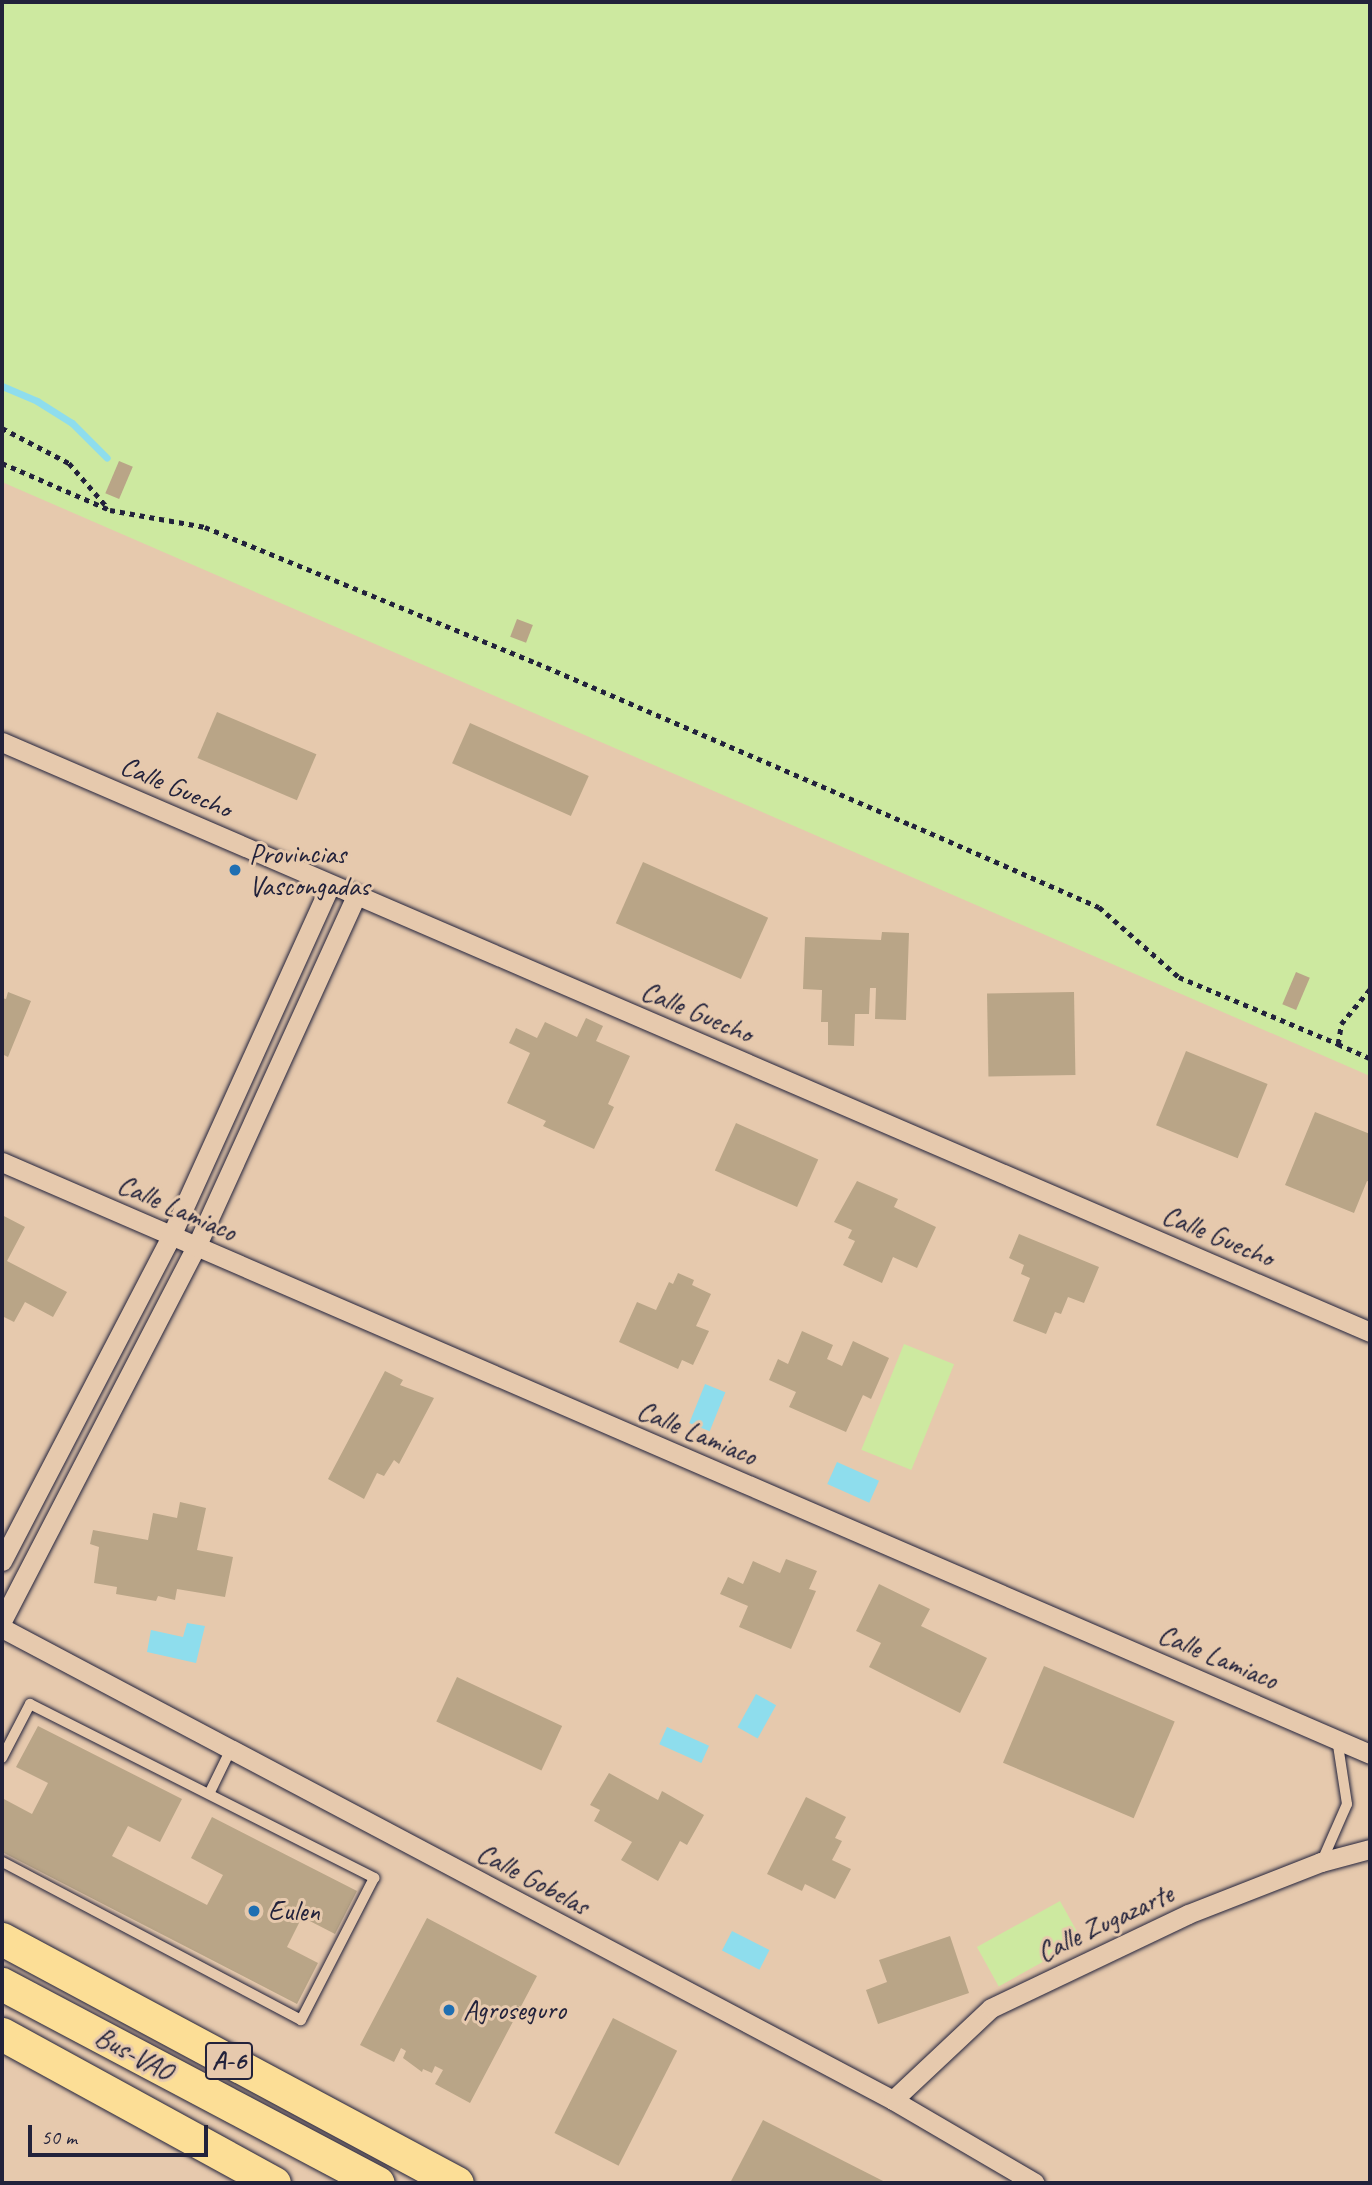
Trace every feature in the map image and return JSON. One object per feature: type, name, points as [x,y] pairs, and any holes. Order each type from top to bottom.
[{"type":"highway","name":"A-6","points":[[2,1939],[457,2183]]},
{"type":"highway","name":"Bus-VAO","points":[[2,1984],[377,2183]]},
{"type":"highway","points":[[2,2034],[274,2183]]},
{"type":"street","name":"Calle Guecho","points":[[2,743],[1370,1332]]},
{"type":"street","points":[[2,1561],[171,1236],[330,885]]},
{"type":"street","points":[[2,1621],[196,1247],[356,896]]},
{"type":"street","name":"Calle Lamiaco","points":[[2,1163],[1370,1754]]},
{"type":"street","name":"Calle Gobelas","points":[[2,1628],[893,2100],[1035,2183]]},
{"type":"street","name":"Calle Zugazarte","points":[[893,2100],[991,2008],[1188,1914],[1321,1861],[1370,1849]]},
{"type":"lane","points":[[2,1758],[30,1704],[374,1878],[301,2020],[2,1862]]},
{"type":"lane","points":[[1321,1861],[1347,1804],[1337,1739]]},
{"type":"lane","points":[[210,1793],[230,1751]]},
{"type":"path","points":[[2,428],[69,463],[110,510]]},
{"type":"path","points":[[2,463],[110,510],[205,527],[537,663],[900,820],[1099,907],[1179,977],[1370,1058]]},
{"type":"path","points":[[1338,1044],[1341,1024],[1370,989]]},
{"type":"green space","points":[[2,2],[1370,2],[1370,1076],[2,482]]},
{"type":"green space","points":[[904,1344],[954,1364],[911,1470],[861,1450]]},
{"type":"green space","points":[[1060,1901],[1082,1940],[999,1986],[977,1947]]},
{"type":"water","points":[[705,1384],[725,1392],[710,1431],[689,1423]]},
{"type":"water","points":[[837,1462],[879,1481],[869,1503],[827,1484]]},
{"type":"water","points":[[187,1623],[205,1626],[196,1663],[147,1652],[151,1630],[183,1637]]},
{"type":"water","points":[[756,1694],[776,1705],[758,1738],[738,1727]]},
{"type":"water","points":[[667,1727],[709,1746],[701,1763],[659,1744]]},
{"type":"water","points":[[732,1931],[769,1950],[759,1970],[722,1951]]},
{"type":"building","points":[[119,461],[133,467],[119,499],[105,493]]},
{"type":"building","points":[[517,619],[533,625],[526,643],[510,637]]},
{"type":"building","points":[[217,712],[316,754],[297,800],[197,758]]},
{"type":"building","points":[[470,723],[589,776],[571,816],[452,763]]},
{"type":"building","points":[[643,862],[768,918],[741,979],[616,923]]},
{"type":"building","points":[[882,932],[909,933],[906,1020],[875,1019],[876,988],[870,988],[869,1014],[855,1014],[854,1046],[828,1045],[828,1022],[821,1022],[822,990],[803,989],[805,937],[881,940]]},
{"type":"building","points":[[1296,972],[1310,978],[1296,1010],[1282,1004]]},
{"type":"building","points":[[8,992],[31,1001],[8,1057],[2,1054],[2,998],[6,999]]},
{"type":"building","points":[[1074,992],[1075,1075],[988,1077],[987,994]]},
{"type":"building","points":[[586,1018],[603,1026],[596,1041],[630,1056],[608,1104],[614,1107],[594,1149],[543,1126],[546,1121],[507,1103],[530,1053],[509,1043],[516,1028],[537,1038],[545,1022],[577,1037]]},
{"type":"building","points":[[1186,1051],[1268,1084],[1238,1158],[1156,1125]]},
{"type":"building","points":[[1315,1112],[1370,1134],[1370,1182],[1367,1181],[1354,1213],[1285,1185]]},
{"type":"building","points":[[736,1123],[818,1160],[797,1207],[715,1171]]},
{"type":"building","points":[[857,1181],[898,1199],[894,1207],[936,1227],[917,1268],[893,1257],[882,1283],[843,1265],[855,1241],[848,1238],[852,1230],[834,1222]]},
{"type":"building","points":[[2,1215],[25,1227],[7,1261],[67,1292],[53,1317],[25,1302],[14,1322],[2,1316]]},
{"type":"building","points":[[1019,1234],[1099,1267],[1084,1303],[1068,1297],[1061,1314],[1055,1312],[1046,1334],[1013,1321],[1030,1278],[1021,1274],[1024,1265],[1009,1258]]},
{"type":"building","points":[[678,1273],[694,1280],[692,1285],[711,1294],[696,1326],[709,1331],[693,1365],[682,1360],[678,1369],[619,1342],[637,1302],[656,1310],[669,1282],[673,1284]]},
{"type":"building","points":[[802,1331],[833,1345],[827,1359],[842,1366],[853,1341],[889,1358],[871,1399],[863,1395],[846,1432],[789,1407],[796,1392],[769,1380],[778,1359],[788,1364]]},
{"type":"building","points":[[385,1371],[403,1380],[400,1385],[434,1398],[399,1464],[394,1460],[384,1476],[377,1473],[364,1499],[328,1479]]},
{"type":"building","points":[[180,1502],[206,1508],[197,1550],[233,1557],[225,1597],[177,1589],[175,1600],[158,1596],[156,1601],[116,1594],[117,1587],[94,1583],[99,1547],[90,1544],[93,1530],[148,1540],[153,1513],[177,1518]]},
{"type":"building","points":[[786,1559],[817,1571],[809,1589],[816,1591],[791,1649],[739,1627],[748,1606],[720,1594],[728,1577],[743,1584],[753,1561],[780,1573]]},
{"type":"building","points":[[879,1584],[930,1609],[921,1626],[987,1658],[960,1713],[869,1667],[881,1643],[856,1631]]},
{"type":"building","points":[[1044,1666],[1175,1721],[1134,1818],[1003,1763]]},
{"type":"building","points":[[457,1677],[562,1726],[541,1770],[436,1721]]},
{"type":"building","points":[[38,1726],[182,1799],[160,1842],[128,1826],[112,1856],[207,1905],[223,1875],[191,1858],[212,1817],[357,1891],[335,1934],[302,1917],[287,1947],[318,1963],[297,2004],[2,1852],[2,1798],[32,1814],[48,1783],[16,1767]]},
{"type":"building","points":[[609,1773],[658,1800],[662,1791],[704,1815],[687,1845],[680,1841],[658,1881],[621,1860],[632,1842],[594,1821],[600,1810],[590,1805]]},
{"type":"building","points":[[806,1797],[846,1817],[835,1838],[842,1841],[832,1860],[851,1869],[835,1899],[805,1884],[802,1891],[767,1874]]},
{"type":"building","name":"Agroseguro","points":[[427,1918],[537,1976],[470,2103],[435,2084],[443,2070],[435,2066],[432,2073],[423,2069],[422,2072],[403,2058],[406,2051],[401,2048],[394,2062],[360,2045]]},
{"type":"building","points":[[950,1936],[969,1993],[878,2024],[866,1990],[887,1982],[879,1960]]},
{"type":"building","points":[[613,2018],[677,2051],[619,2166],[554,2133]]},
{"type":"building","points":[[763,2120],[887,2183],[730,2183]]},
{"type":"waterway","points":[[2,386],[37,401],[72,423],[107,458]]},
{"type":"place","name":"Provincias Vascongadas","points":[[235,870]]},
{"type":"place","name":"Eulen","points":[[254,1911]]},
{"type":"place","name":"Agroseguro","points":[[449,2010]]}]
